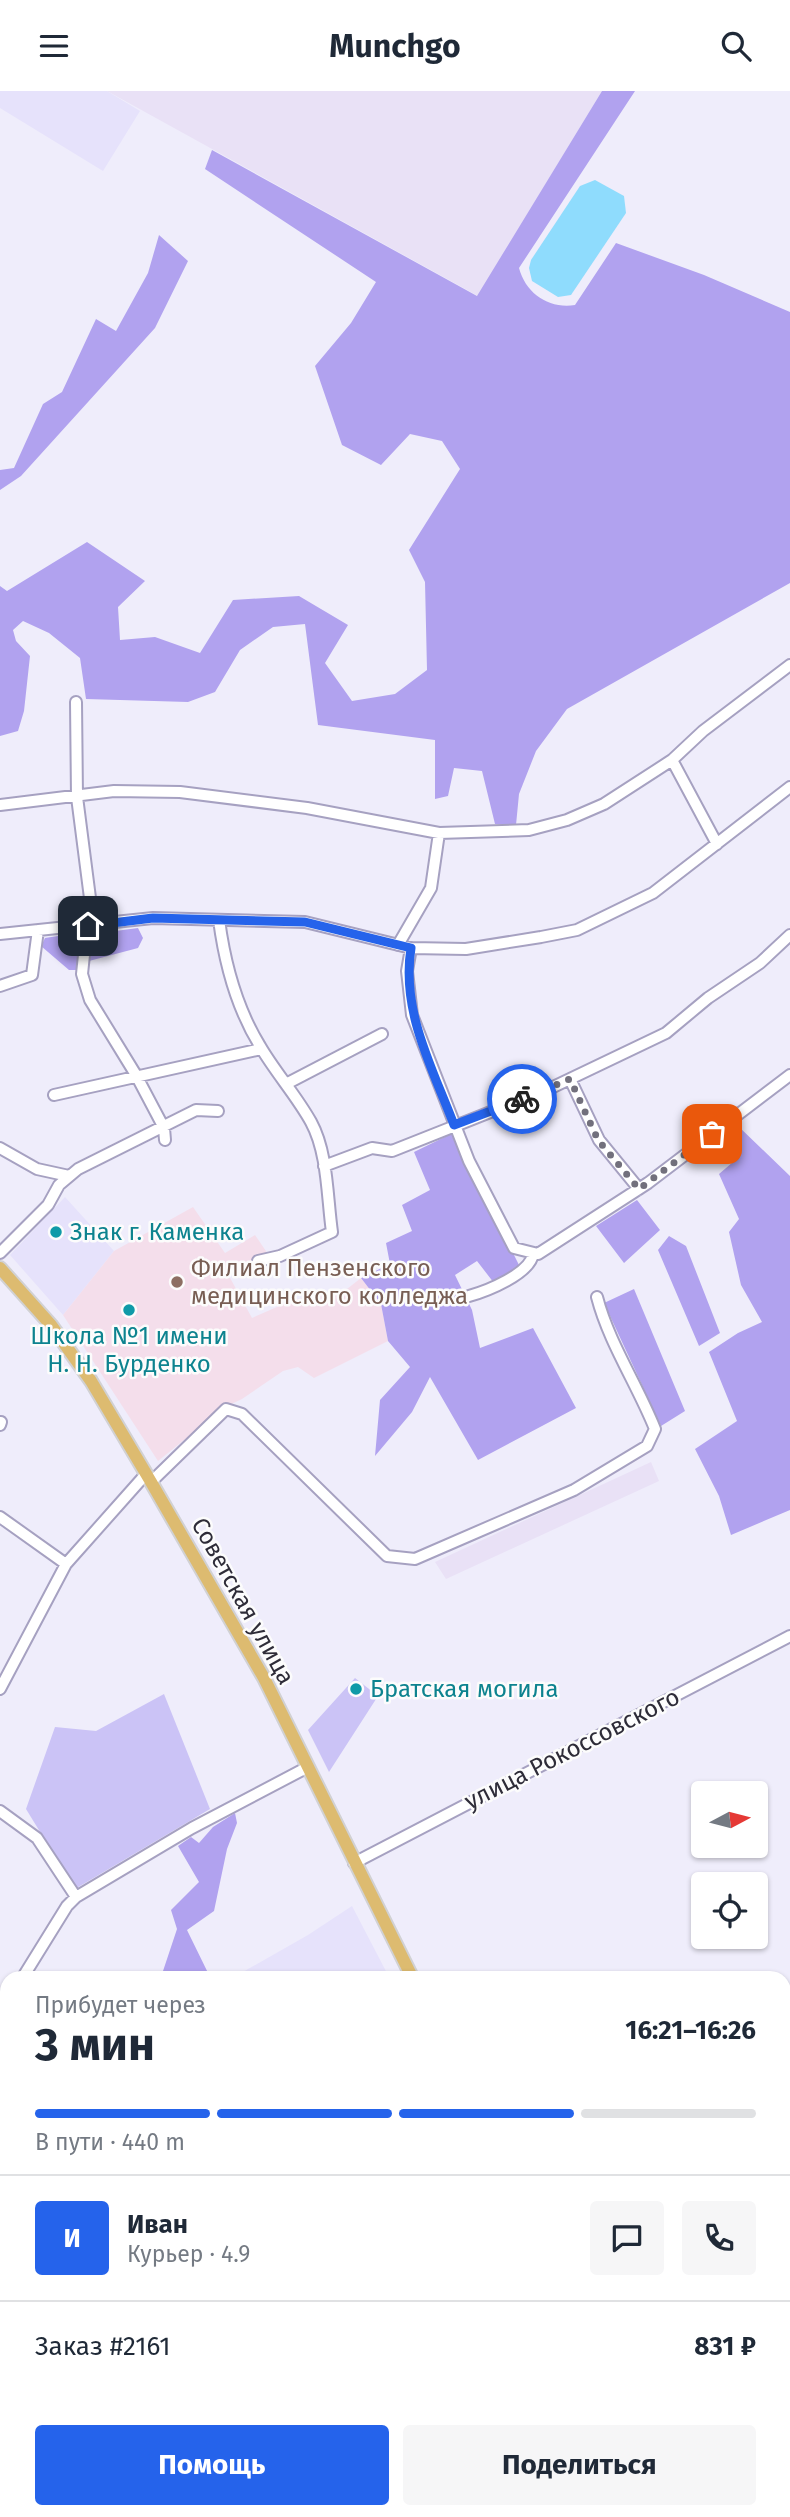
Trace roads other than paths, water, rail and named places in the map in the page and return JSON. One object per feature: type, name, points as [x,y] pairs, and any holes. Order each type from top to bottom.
[{"type":"main road","name":"Советская улица","points":[[0,1268],[51,1325],[91,1381],[149,1478],[264,1678],[409,1971]]},
{"type":"street","points":[[0,805],[114,791],[225,797],[439,833],[528,830],[567,820],[604,804],[672,760],[703,731],[790,665]]},
{"type":"street","points":[[76,702],[77,797],[90,898],[82,974],[90,1000],[136,1075],[165,1134]]},
{"type":"street","points":[[672,760],[716,844]]},
{"type":"street","points":[[0,934],[153,918],[305,922],[411,948],[466,949],[577,930],[653,893],[790,787]]},
{"type":"street","points":[[398,945],[431,888],[439,833]]},
{"type":"street","points":[[219,920],[232,987],[261,1049],[312,1123],[324,1166],[332,1232],[280,1256],[258,1261]]},
{"type":"street","points":[[0,986],[32,975],[38,930]]},
{"type":"street","points":[[324,1166],[372,1148],[391,1151],[570,1079],[666,1033],[708,998],[760,963],[790,935]]},
{"type":"street","points":[[411,948],[407,971],[412,1015],[469,1161],[514,1248],[538,1254],[639,1189],[790,1075]]},
{"type":"street","points":[[286,1084],[382,1034]]},
{"type":"street","points":[[54,1095],[261,1049]]},
{"type":"street","points":[[570,1079],[598,1140],[639,1189]]},
{"type":"street","points":[[0,1253],[48,1205],[59,1185],[69,1176],[165,1134],[196,1110],[218,1111]]},
{"type":"street","points":[[0,1148],[37,1169],[69,1176]]},
{"type":"street","points":[[469,1296],[489,1290],[512,1277],[532,1260],[533,1254]]},
{"type":"street","points":[[0,1689],[66,1564],[149,1478],[226,1409],[242,1414],[387,1556],[415,1559],[574,1490],[646,1445],[655,1429],[638,1387],[604,1321],[597,1297]]},
{"type":"street","points":[[0,1517],[66,1564]]},
{"type":"street","name":"улица Рокоссовского","points":[[354,1863],[790,1636]]},
{"type":"street","points":[[27,1971],[67,1906],[76,1897],[192,1828],[308,1767]]},
{"type":"street","points":[[0,1811],[42,1845],[76,1897]]},
{"type":"water","points":[[595,180],[624,196],[626,213],[571,295],[558,297],[532,281],[529,268],[531,260],[580,186]]},
{"type":"place","name":"Знак г. Каменка","points":[[56,1232]]},
{"type":"place","name":"Филиал Пензенского медицинского колледжа","points":[[177,1282]]},
{"type":"place","name":"Школа №1 имени Н. Н. Бурденко","points":[[129,1310]]},
{"type":"place","name":"Братская могила","points":[[356,1689]]}]
